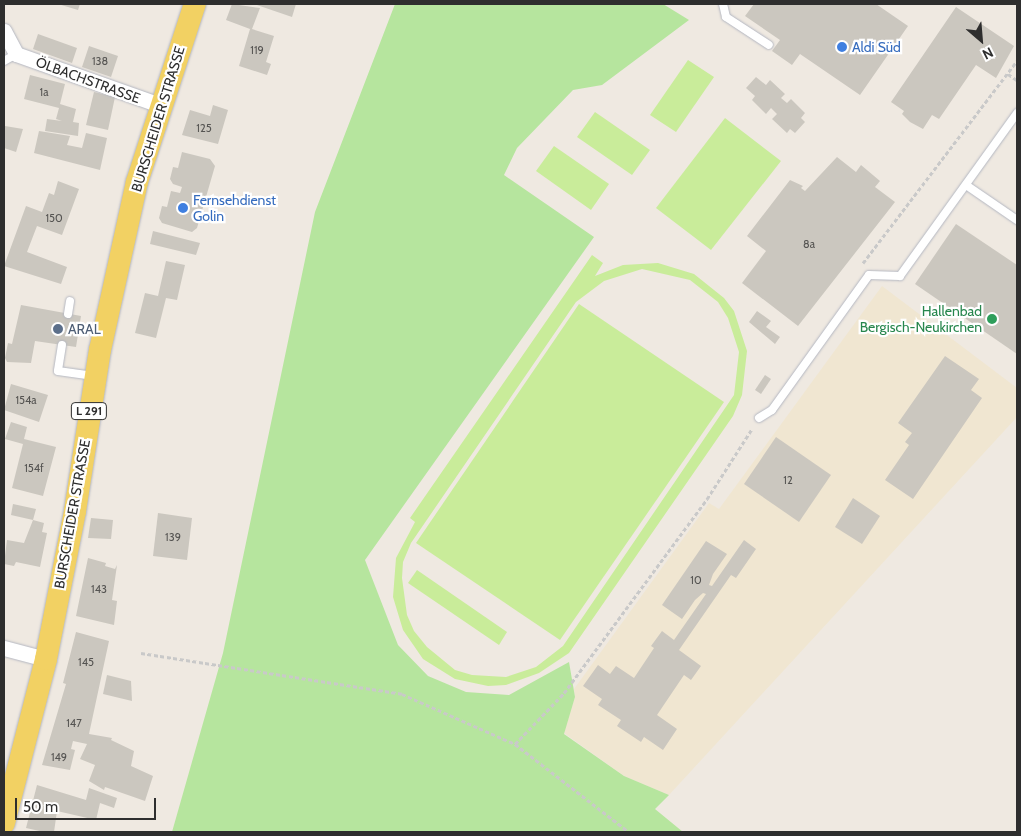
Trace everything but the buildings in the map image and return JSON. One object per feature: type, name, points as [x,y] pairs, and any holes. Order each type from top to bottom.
[{"type":"main road","name":"BURSCHEIDER STRASSE","points":[[4,823],[46,660],[75,511],[95,376],[137,182],[160,105],[196,4]]},
{"type":"street","name":"ÖLBACHSTRASSE","points":[[4,31],[10,58],[160,105]]},
{"type":"street","points":[[4,648],[46,660]]},
{"type":"lane","points":[[723,4],[726,17],[770,45]]},
{"type":"lane","points":[[759,418],[772,410],[869,275],[900,276],[1017,113]]},
{"type":"lane","points":[[966,185],[1017,220]]},
{"type":"lane","points":[[68,314],[70,301]]},
{"type":"lane","points":[[62,345],[58,371],[95,376]]},
{"type":"path","points":[[1008,74],[1017,80]]},
{"type":"path","points":[[141,653],[402,694],[515,744],[629,832]]},
{"type":"shaded area","points":[[882,286],[1017,388],[1017,417],[669,795],[624,776],[564,733],[575,697],[574,689],[709,503],[719,509]]},
{"type":"green space","points":[[395,4],[663,4],[689,20],[602,85],[573,90],[517,148],[504,175],[594,237],[365,560],[398,645],[428,676],[466,692],[509,695],[569,662],[575,697],[564,734],[624,776],[669,795],[655,809],[683,832],[172,832],[223,653],[315,212]]},
{"type":"green space","points":[[688,60],[714,77],[676,132],[650,115]]},
{"type":"green space","points":[[595,112],[650,150],[632,175],[577,137]]},
{"type":"green space","points":[[725,118],[781,161],[711,250],[656,208]]},
{"type":"green space","points":[[554,146],[609,184],[591,210],[536,171]]},
{"type":"green space","points":[[592,255],[603,263],[595,276],[623,265],[658,263],[694,274],[724,298],[734,311],[747,351],[742,395],[733,416],[569,653],[539,673],[506,685],[488,686],[455,679],[423,659],[403,630],[393,597],[396,558],[415,522],[410,518]],"holes":[[[642,269],[690,280],[718,302],[728,318],[739,352],[734,395],[563,646],[536,667],[506,677],[472,675],[455,670],[427,647],[414,631],[407,615],[402,578],[403,562],[411,543],[576,302],[604,281]]]},
{"type":"green space","points":[[579,304],[724,402],[560,640],[416,543]]},
{"type":"green space","points":[[417,570],[507,632],[499,645],[408,583]]},
{"type":"place","name":"Aldi Süd","points":[[842,47]]},
{"type":"place","name":"Fernsehdienst Golin","points":[[183,208]]},
{"type":"place","name":"Hallenbad Bergisch-Neukirchen","points":[[992,319]]},
{"type":"place","name":"ARAL","points":[[58,329]]}]
